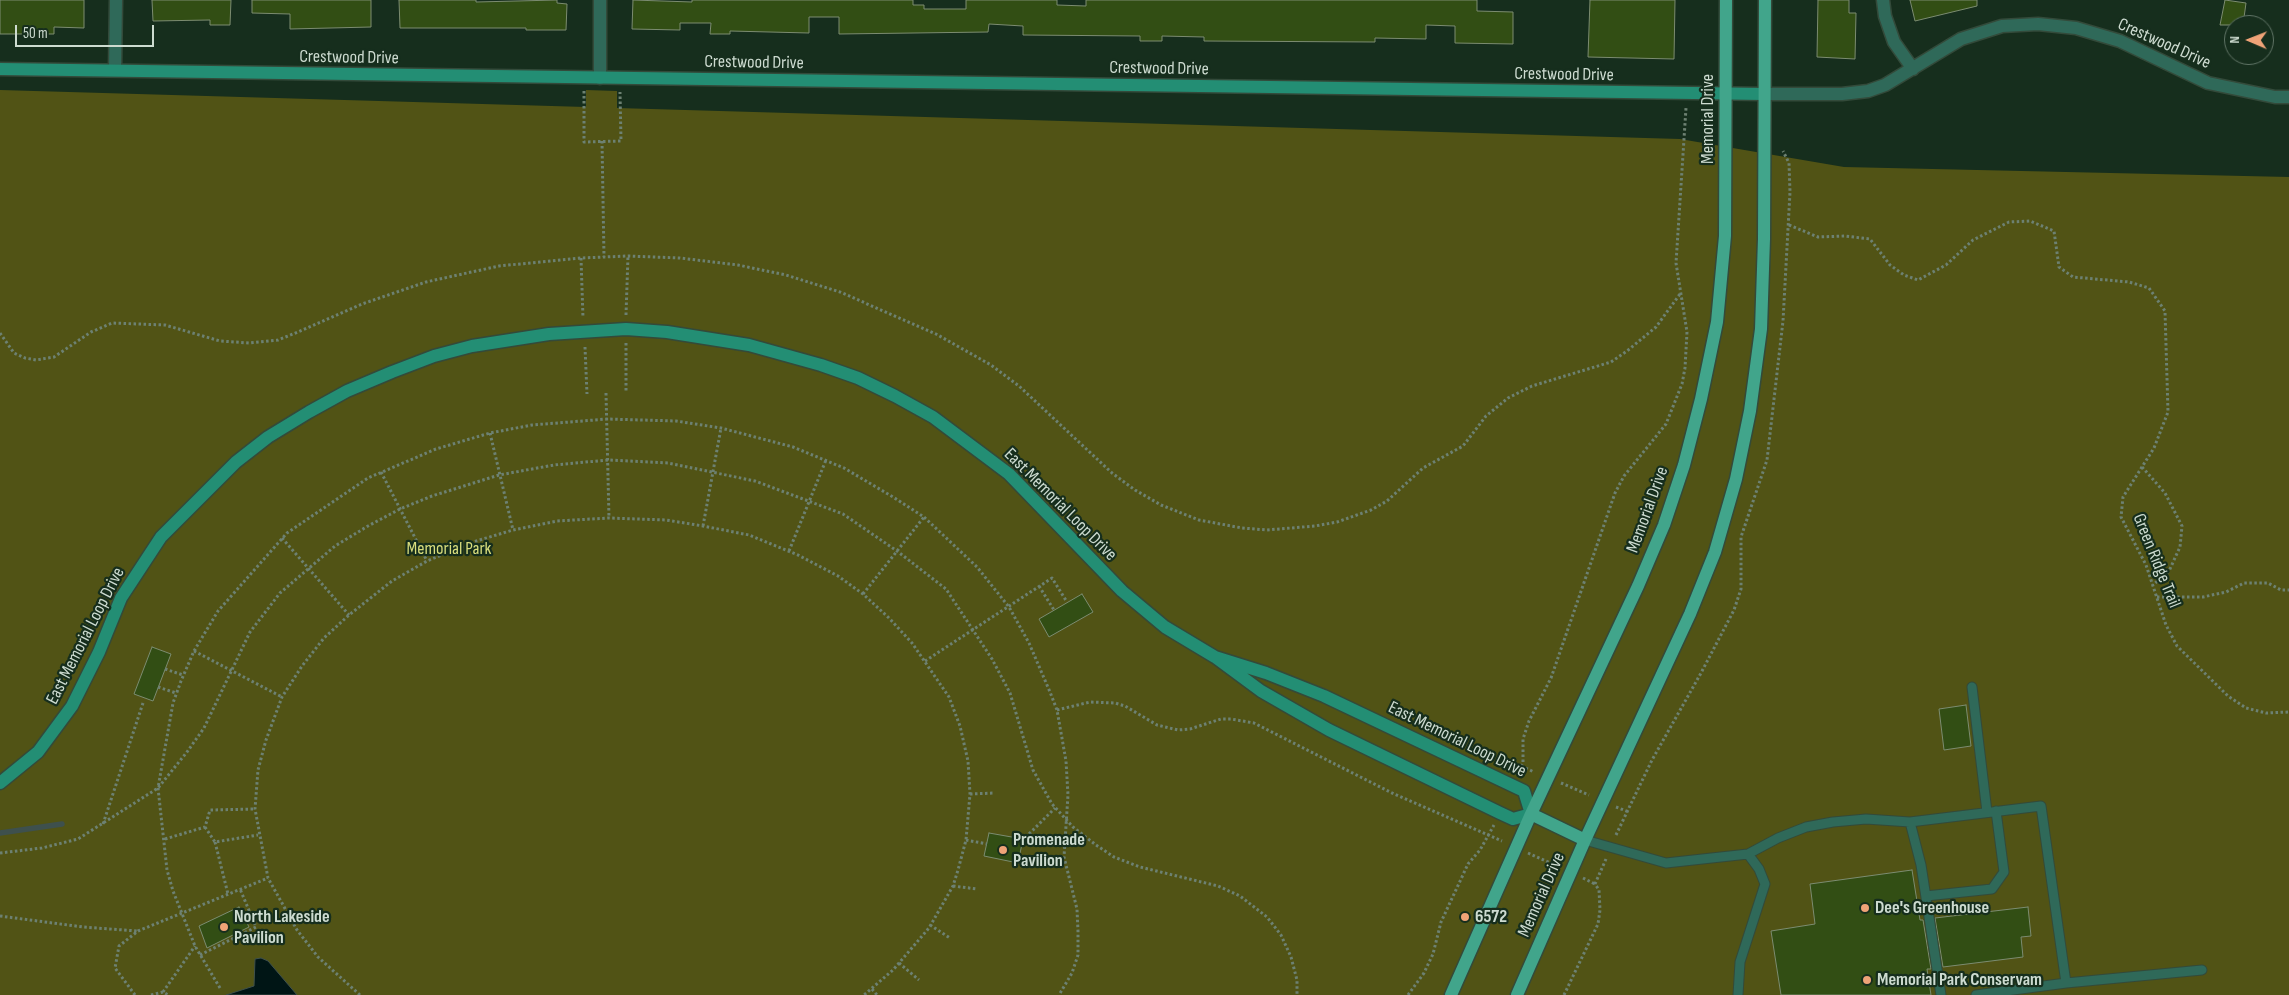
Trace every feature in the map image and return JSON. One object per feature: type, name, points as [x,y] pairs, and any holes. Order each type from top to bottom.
[{"type":"main road","name":"Memorial Drive","points":[[1451,995],[1531,814],[1634,595],[1664,525],[1684,464],[1701,399],[1717,322],[1725,236],[1726,0]]},
{"type":"main road","name":"Memorial Drive","points":[[1517,995],[1570,873],[1690,614],[1715,552],[1736,479],[1750,411],[1761,329],[1764,239],[1765,0]]},
{"type":"main road","points":[[1531,814],[1585,840]]},
{"type":"street","points":[[115,70],[116,0]]},
{"type":"street","points":[[600,0],[600,78]]},
{"type":"street","points":[[1883,0],[1885,16],[1894,42],[1913,69]]},
{"type":"street","name":"Crestwood Drive","points":[[0,69],[340,76],[619,78],[1687,95],[1842,94],[1868,91],[1885,85],[1961,39],[2002,26],[2038,24],[2076,28],[2120,41],[2208,83],[2275,97],[2289,97]]},
{"type":"street","name":"East Memorial Loop Drive","points":[[0,783],[38,752],[72,706],[99,652],[121,598],[161,537],[236,462],[268,437],[347,391],[434,356],[508,338],[584,331],[626,330],[667,332],[758,347],[858,378],[896,396],[933,418],[1008,474],[1122,591],[1165,627],[1215,657],[1260,691],[1337,734],[1513,819],[1531,814],[1524,791],[1324,696],[1266,672],[1215,657]]},
{"type":"lane","points":[[1926,896],[1992,889],[2004,872],[1972,687]]},
{"type":"lane","points":[[1585,840],[1666,862],[1748,854],[1778,838],[1806,827],[1866,819],[1910,822],[2041,806],[2066,983]]},
{"type":"lane","points":[[1910,822],[1921,865],[1942,995]]},
{"type":"lane","points":[[1738,995],[1740,962],[1765,884],[1759,869],[1748,854]]},
{"type":"lane","points":[[1976,995],[2066,983],[2202,970]]},
{"type":"path","points":[[584,78],[584,142],[621,141],[619,78]]},
{"type":"path","points":[[1518,773],[1521,766],[1523,739],[1529,721],[1554,670],[1615,493],[1624,476],[1666,424],[1682,384],[1687,332],[1676,263],[1687,95]]},
{"type":"path","points":[[602,142],[604,257]]},
{"type":"path","name":"Green Ridge Trail","points":[[1789,226],[1818,237],[1845,236],[1870,239],[1890,265],[1904,275],[1918,280],[1946,264],[1973,240],[2009,222],[2030,221],[2054,231],[2059,267],[2073,277],[2129,282],[2149,288],[2165,311],[2168,412],[2154,448],[2123,497],[2121,516],[2146,565],[2166,625],[2177,646],[2228,696],[2246,708],[2266,713],[2289,712]]},
{"type":"path","points":[[626,393],[628,256]]},
{"type":"path","points":[[581,258],[587,394]]},
{"type":"path","points":[[606,393],[610,518]]},
{"type":"path","points":[[220,988],[195,946],[181,914],[166,870],[165,839],[158,788],[176,693],[194,651],[218,612],[282,538],[318,511],[368,478],[436,449],[490,433],[559,422],[607,419],[676,421],[721,428],[793,447],[826,460],[868,481],[924,518],[977,567],[1009,607],[1029,643],[1057,710],[1066,761],[1064,857],[1078,909],[1078,955],[1072,973],[1059,995]]},
{"type":"path","points":[[704,526],[721,428]]},
{"type":"path","points":[[490,433],[513,530]]},
{"type":"path","points":[[0,853],[42,848],[78,839],[158,788],[204,728],[250,632],[280,593],[335,546],[400,509],[432,496],[499,475],[554,465],[608,460],[668,463],[754,481],[843,514],[897,551],[946,589],[974,630],[1010,693],[1033,770],[1055,808],[1066,820],[1096,845],[1114,857],[1140,867],[1218,886],[1240,896],[1267,917],[1281,935],[1291,958],[1297,995]]},
{"type":"path","points":[[789,551],[826,460]]},
{"type":"path","points":[[2142,467],[2165,493],[2182,526],[2180,548],[2169,571],[2153,585]]},
{"type":"path","points":[[381,472],[427,561]]},
{"type":"path","points":[[360,995],[318,958],[298,930],[268,878],[258,835],[255,809],[258,770],[266,740],[282,696],[324,638],[349,614],[392,581],[427,561],[473,542],[513,530],[557,521],[610,518],[666,520],[749,535],[789,551],[838,576],[863,594],[888,618],[925,661],[949,697],[960,726],[968,761],[970,794],[966,840],[953,886],[930,925],[899,963],[864,995]]},
{"type":"path","points":[[863,594],[924,518]]},
{"type":"path","points":[[282,538],[349,614]]},
{"type":"path","points":[[925,661],[1052,578],[1067,602]]},
{"type":"path","points":[[2157,597],[2203,597],[2226,592],[2244,583],[2268,583],[2281,590],[2289,590]]},
{"type":"path","points":[[1039,586],[1054,610]]},
{"type":"path","points":[[194,651],[282,696]]},
{"type":"path","points":[[165,669],[183,675]]},
{"type":"path","points":[[158,687],[176,693]]},
{"type":"path","points":[[1057,710],[1090,702],[1115,703],[1125,706],[1157,725],[1178,730],[1190,729],[1220,719],[1231,718],[1254,723],[1394,794],[1595,884],[1598,890],[1600,910],[1598,924],[1564,995]]},
{"type":"path","points":[[102,824],[143,703]]},
{"type":"path","points":[[1521,766],[1629,812],[1620,827]]},
{"type":"path","points":[[970,794],[995,793]]},
{"type":"path","points":[[1022,841],[1055,808]]},
{"type":"path","points":[[205,827],[210,810],[255,809]]},
{"type":"path","points":[[1408,995],[1424,973],[1433,954],[1441,922],[1468,864],[1480,850],[1494,824]]},
{"type":"path","points":[[165,839],[205,827]]},
{"type":"path","points":[[205,827],[215,842],[228,894]]},
{"type":"path","points":[[215,842],[258,835]]},
{"type":"path","points":[[966,840],[987,844]]},
{"type":"path","points":[[1595,884],[1606,859]]},
{"type":"path","points":[[135,995],[115,968],[119,946],[138,931],[268,878]]},
{"type":"path","points":[[953,886],[977,889]]},
{"type":"path","points":[[200,955],[256,927],[240,889]]},
{"type":"path","points":[[0,916],[83,927],[138,931]]},
{"type":"path","points":[[930,925],[950,938]]},
{"type":"path","points":[[151,995],[163,992],[195,946]]},
{"type":"path","points":[[899,963],[919,980]]},
{"type":"path","points":[[872,989],[877,995]]},
{"type":"path","points":[[163,992],[168,995]]},
{"type":"green space","name":"Memorial Park","points":[[0,90],[586,107],[586,90],[617,91],[617,108],[1680,139],[1844,167],[2289,177],[2289,995],[0,995]]},
{"type":"shaded area","points":[[261,958],[268,961],[297,995],[226,995],[254,986],[255,959]]},
{"type":"building","points":[[0,0],[84,0],[84,28],[54,27],[54,34],[0,34]]},
{"type":"building","points":[[152,0],[231,0],[230,25],[210,25],[210,20],[153,21]]},
{"type":"building","points":[[252,0],[371,0],[371,27],[290,29],[290,14],[252,13]]},
{"type":"building","points":[[399,0],[476,0],[476,2],[557,0],[557,3],[567,4],[566,30],[526,30],[526,28],[400,28]]},
{"type":"building","points":[[633,0],[692,2],[692,0],[913,0],[913,5],[924,5],[924,9],[966,9],[966,0],[1057,0],[1057,5],[1086,6],[1086,0],[1477,0],[1477,11],[1513,12],[1513,44],[1455,43],[1455,26],[1426,25],[1426,39],[1375,38],[1375,42],[1204,41],[1204,37],[1162,36],[1162,41],[1140,41],[1140,36],[1023,35],[1023,26],[989,24],[988,32],[839,34],[839,17],[809,17],[809,33],[730,31],[730,34],[710,34],[711,23],[680,23],[680,30],[632,29]]},
{"type":"building","points":[[1590,0],[1675,0],[1674,59],[1588,57]]},
{"type":"building","points":[[1818,0],[1849,0],[1849,13],[1856,13],[1855,59],[1817,57]]},
{"type":"building","points":[[1910,0],[1977,0],[1977,6],[1915,21]]},
{"type":"building","points":[[2225,0],[2246,3],[2244,15],[2224,15],[2224,25],[2220,25]]},
{"type":"building","points":[[1082,594],[1093,612],[1049,637],[1039,619]]},
{"type":"building","points":[[152,647],[171,654],[153,701],[134,694]]},
{"type":"building","points":[[1966,705],[1971,746],[1944,750],[1939,709]]},
{"type":"building","name":"Promenade Pavilion","points":[[989,833],[1023,839],[1018,863],[984,856]]},
{"type":"building","points":[[1912,870],[1920,920],[1923,920],[1931,969],[1927,969],[1931,995],[1781,995],[1771,931],[1815,924],[1810,884]]},
{"type":"building","name":"North Lakeside Pavilion","points":[[239,907],[249,927],[207,948],[199,926]]},
{"type":"building","points":[[2028,907],[2031,936],[2021,937],[2023,957],[1943,967],[1935,918]]},
{"type":"waterway","points":[[0,833],[62,824]]},
{"type":"place","name":"Promenade Pavilion","points":[[1003,850]]},
{"type":"place","name":"Dee's Greenhouse","points":[[1865,908]]},
{"type":"place","name":"6572","points":[[1465,917]]},
{"type":"place","name":"North Lakeside Pavilion","points":[[224,927]]},
{"type":"place","name":"Memorial Park Conservam","points":[[1867,980]]}]
